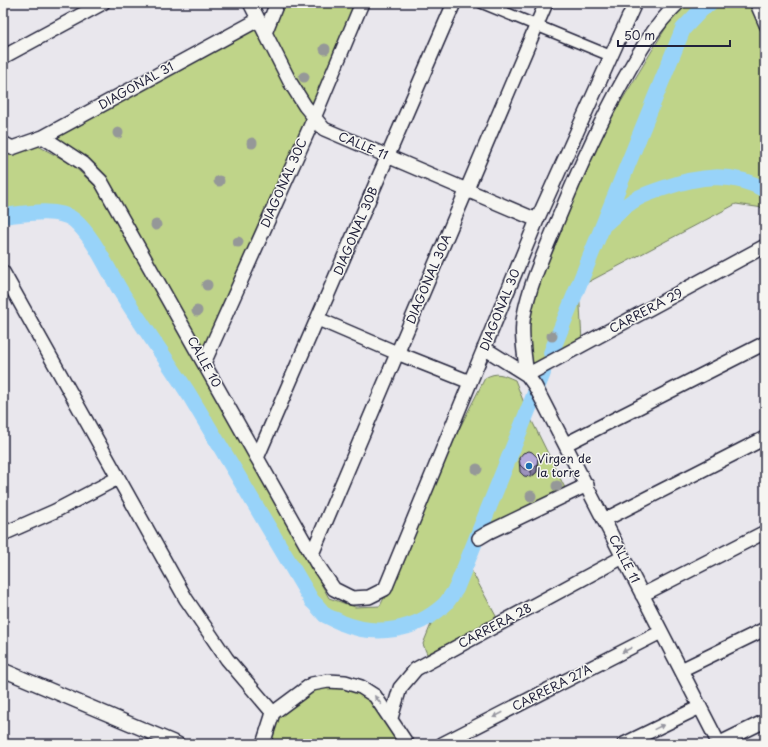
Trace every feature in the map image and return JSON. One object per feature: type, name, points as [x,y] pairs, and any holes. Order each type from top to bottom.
[{"type":"street","points":[[3,57],[103,3]]},
{"type":"street","name":"CALLE 11","points":[[250,3],[290,82],[305,106],[324,129],[537,220]]},
{"type":"street","points":[[265,33],[277,3]]},
{"type":"street","name":"DIAGONAL 30C","points":[[204,363],[314,118],[362,3]]},
{"type":"street","name":"DIAGONAL 30B","points":[[257,458],[454,3]]},
{"type":"street","points":[[482,3],[611,56]]},
{"type":"street","name":"DIAGONAL 30A","points":[[312,554],[546,3]]},
{"type":"street","name":"DIAGONAL 30","points":[[352,598],[369,597],[385,589],[537,220],[635,3]]},
{"type":"street","name":"DIAGONAL 30","points":[[531,380],[524,342],[523,316],[533,281],[578,168],[603,115],[640,51],[665,15],[678,3]]},
{"type":"street","points":[[755,3],[765,26]]},
{"type":"street","name":"DIAGONAL 31","points":[[7,145],[42,137],[258,20]]},
{"type":"street","name":"CALLE 10","points":[[42,137],[84,164],[102,180],[312,554],[334,589],[352,598]]},
{"type":"street","name":"CARRERA 29","points":[[531,380],[765,246]]},
{"type":"street","points":[[3,272],[186,599],[227,659],[273,713]]},
{"type":"street","points":[[318,319],[470,382]]},
{"type":"street","points":[[566,444],[765,343]]},
{"type":"street","points":[[484,348],[531,380]]},
{"type":"street","name":"CALLE 11","points":[[531,380],[566,444],[718,744]]},
{"type":"street","points":[[604,520],[765,438]]},
{"type":"street","points":[[3,534],[54,511],[118,478]]},
{"type":"street","points":[[479,538],[587,485]]},
{"type":"street","points":[[642,594],[765,532]]},
{"type":"street","name":"CARRERA 28","points":[[391,718],[400,688],[416,669],[623,557]]},
{"type":"street","points":[[681,670],[765,629]]},
{"type":"street","name":"CARRERA 27A","points":[[442,744],[661,632]]},
{"type":"street","points":[[3,670],[178,744]]},
{"type":"street","points":[[263,744],[273,713],[312,684],[328,681],[345,682],[361,687],[375,696],[407,744]]},
{"type":"street","points":[[624,744],[700,707]]},
{"type":"street","points":[[718,744],[765,721]]},
{"type":"green space","points":[[277,3],[362,3],[204,363],[101,181],[43,137],[258,20],[265,32]]},
{"type":"green space","points":[[686,3],[765,3],[765,211],[763,208],[736,204],[579,287],[582,342],[527,375],[523,316],[584,163],[676,11]]},
{"type":"green space","points":[[38,146],[70,163],[100,190],[329,598],[355,607],[380,606],[453,441],[485,378],[497,374],[515,380],[526,408],[455,589],[443,605],[419,623],[384,630],[370,630],[355,628],[326,615],[313,601],[192,395],[115,281],[93,241],[73,219],[58,210],[42,209],[3,212],[3,153],[15,152],[26,147]]},
{"type":"green space","points":[[529,415],[566,490],[483,535],[506,477]]},
{"type":"green space","points":[[465,567],[470,568],[497,618],[427,654],[423,644],[436,612],[444,606],[456,589]]},
{"type":"green space","points":[[312,684],[361,687],[404,744],[263,744],[273,713]]},
{"type":"building","points":[[529,451],[538,458],[537,465],[531,470],[524,469],[520,465],[519,458],[523,453]]},
{"type":"waterway","points":[[551,353],[683,29],[701,10],[710,3]]},
{"type":"waterway","points":[[606,223],[625,206],[638,198],[661,189],[702,178],[715,177],[740,180],[765,190]]},
{"type":"waterway","points":[[3,216],[49,212],[67,216],[74,220],[82,228],[96,247],[119,289],[190,396],[312,601],[325,615],[355,627],[368,630],[382,630],[408,626],[432,614],[443,606],[448,600],[456,589],[543,373]]},
{"type":"place","name":"Virgen de la torre","points":[[529,466]]}]
